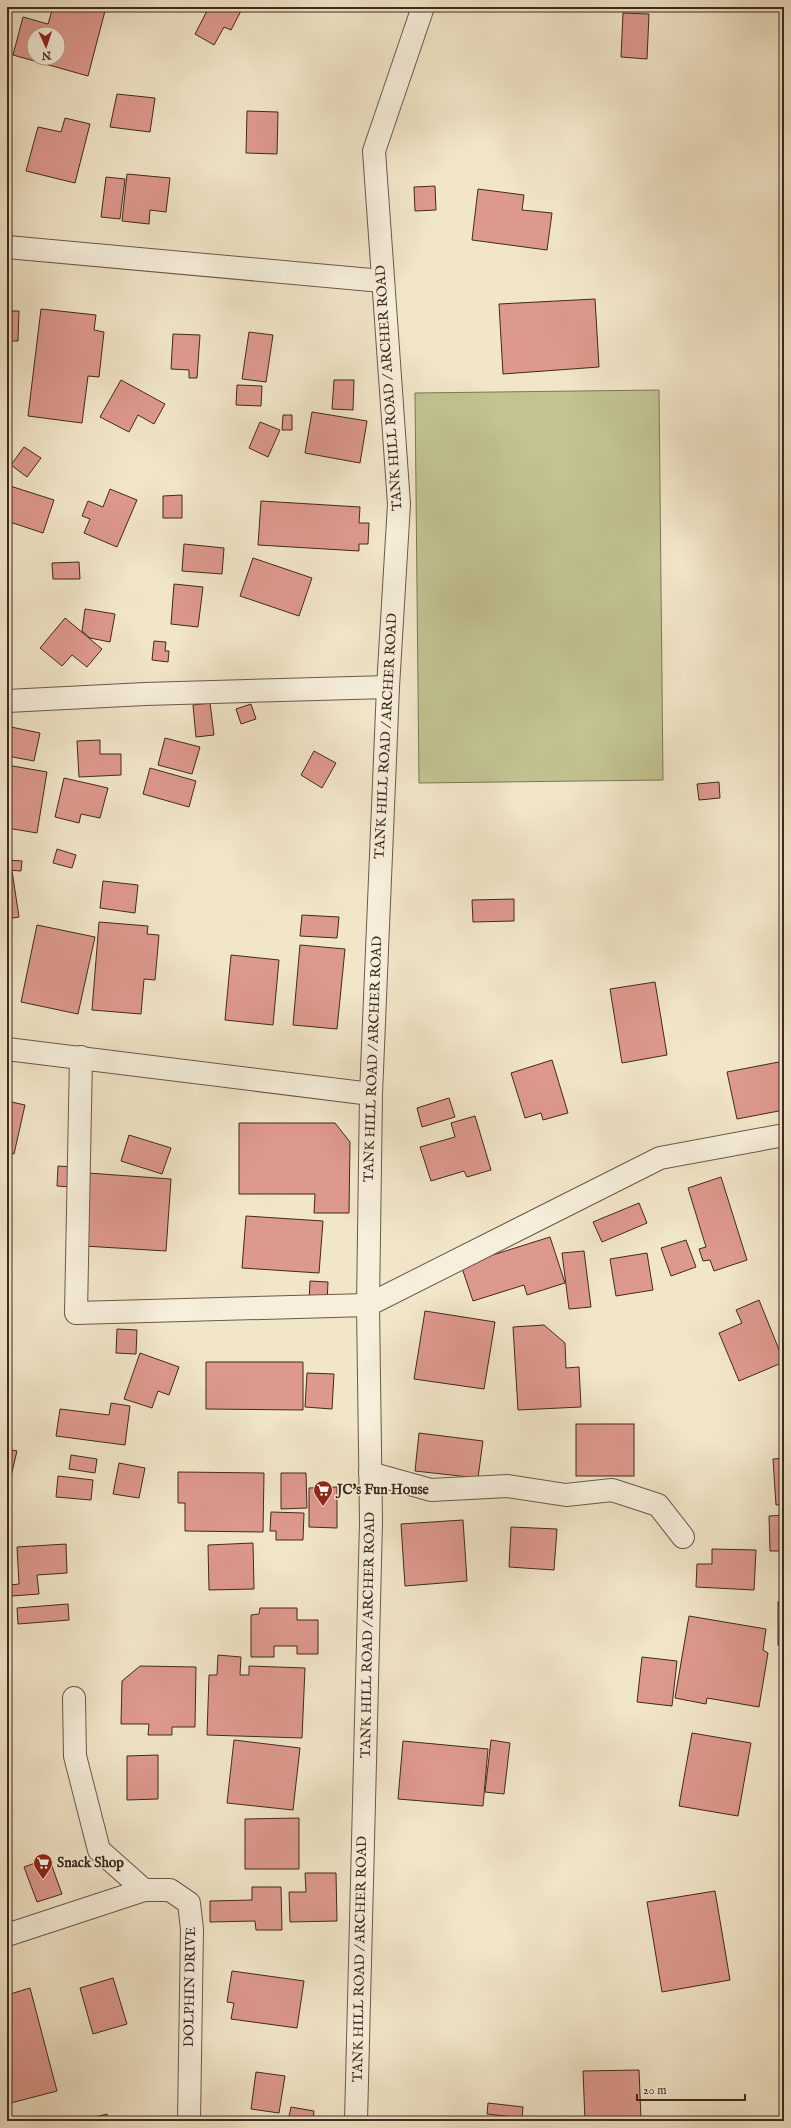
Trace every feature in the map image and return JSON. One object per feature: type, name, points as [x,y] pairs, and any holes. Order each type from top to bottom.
[{"type":"street","name":"TANK HILL ROAD / ARCHER ROAD","points":[[356,2121],[371,1522],[368,1305],[371,1094],[388,687],[399,504],[374,151],[423,7]]},
{"type":"street","points":[[7,247],[382,280]]},
{"type":"street","points":[[7,700],[388,687]]},
{"type":"street","points":[[7,1049],[371,1094]]},
{"type":"street","points":[[81,1057],[76,1313],[368,1305],[660,1158],[784,1135]]},
{"type":"street","points":[[370,1473],[431,1490],[508,1486],[566,1495],[612,1490],[658,1505],[683,1537]]},
{"type":"street","points":[[74,1698],[75,1756],[99,1850],[144,1890]]},
{"type":"street","name":"DOLPHIN DRIVE","points":[[7,1935],[144,1890],[170,1890],[189,1903],[192,1929],[188,2121]]},
{"type":"green space","points":[[659,390],[663,780],[419,783],[415,393]]},
{"type":"building","points":[[53,7],[106,7],[88,76],[52,66],[66,66],[66,26],[26,26],[26,59],[13,55],[23,17],[48,24]]},
{"type":"building","points":[[209,7],[243,7],[231,30],[224,27],[214,45],[195,34]]},
{"type":"building","points":[[623,13],[649,14],[647,59],[621,57]]},
{"type":"building","points":[[117,94],[155,98],[150,132],[110,127]]},
{"type":"building","points":[[247,111],[278,112],[277,154],[246,153]]},
{"type":"building","points":[[65,118],[90,124],[75,183],[26,171],[38,127],[61,132]]},
{"type":"building","points":[[127,174],[170,178],[166,212],[150,210],[149,224],[122,221]]},
{"type":"building","points":[[106,177],[125,179],[120,219],[101,217]]},
{"type":"building","points":[[435,186],[436,210],[415,211],[414,187]]},
{"type":"building","points":[[478,189],[524,195],[522,210],[552,213],[547,250],[472,240]]},
{"type":"building","points":[[595,299],[599,367],[503,374],[499,304]]},
{"type":"building","points":[[41,309],[96,315],[94,330],[104,332],[99,377],[88,376],[82,423],[28,416]]},
{"type":"building","points":[[7,311],[19,311],[18,341],[7,341]]},
{"type":"building","points":[[249,332],[273,335],[266,382],[242,379]]},
{"type":"building","points":[[173,334],[200,335],[197,378],[189,378],[189,370],[171,369]]},
{"type":"building","points":[[121,380],[165,404],[154,424],[138,415],[129,432],[100,417]]},
{"type":"building","points":[[334,380],[354,380],[353,410],[332,409]]},
{"type":"building","points":[[237,385],[262,386],[261,406],[236,405]]},
{"type":"building","points":[[7,410],[11,412],[7,421]]},
{"type":"building","points":[[312,412],[367,421],[360,463],[305,453]]},
{"type":"building","points":[[283,415],[292,415],[292,430],[282,430]]},
{"type":"building","points":[[260,422],[280,430],[268,457],[249,448]]},
{"type":"building","points":[[24,447],[41,458],[27,477],[11,465]]},
{"type":"building","points":[[7,485],[54,500],[43,533],[7,521]]},
{"type":"building","points":[[110,489],[137,500],[117,547],[84,533],[90,519],[82,516],[88,501],[103,507]]},
{"type":"building","points":[[182,495],[182,518],[163,518],[163,496]]},
{"type":"building","points":[[261,501],[360,507],[359,523],[369,523],[368,544],[359,544],[359,551],[258,545]]},
{"type":"building","points":[[184,544],[224,548],[222,574],[182,571]]},
{"type":"building","points":[[253,558],[312,578],[299,616],[240,596]]},
{"type":"building","points":[[79,562],[80,579],[53,579],[52,563]]},
{"type":"building","points":[[174,584],[203,587],[198,627],[171,624]]},
{"type":"building","points":[[85,609],[115,614],[110,642],[90,638],[82,631]]},
{"type":"building","points":[[65,618],[102,649],[87,667],[72,655],[62,666],[40,648]]},
{"type":"building","points":[[154,641],[166,642],[165,651],[169,651],[168,662],[152,660]]},
{"type":"building","points":[[210,703],[214,735],[196,737],[193,705]]},
{"type":"building","points":[[251,704],[256,719],[241,724],[236,709]]},
{"type":"building","points":[[11,727],[40,733],[34,761],[7,756],[7,742]]},
{"type":"building","points":[[165,738],[200,747],[192,774],[158,765]]},
{"type":"building","points":[[100,740],[100,754],[121,754],[121,775],[79,777],[77,741]]},
{"type":"building","points":[[314,751],[336,763],[322,788],[301,775]]},
{"type":"building","points":[[7,765],[47,772],[37,833],[7,828]]},
{"type":"building","points":[[150,768],[196,781],[189,807],[143,794]]},
{"type":"building","points":[[64,778],[108,788],[100,818],[81,814],[79,823],[55,817]]},
{"type":"building","points":[[719,782],[720,798],[699,800],[697,784]]},
{"type":"building","points":[[57,849],[76,855],[72,868],[53,863]]},
{"type":"building","points":[[7,860],[22,861],[21,871],[7,870]]},
{"type":"building","points":[[12,871],[19,917],[7,919],[7,872]]},
{"type":"building","points":[[103,881],[138,885],[135,913],[100,908]]},
{"type":"building","points":[[514,899],[514,921],[473,922],[472,900]]},
{"type":"building","points":[[302,915],[339,917],[337,938],[300,936]]},
{"type":"building","points":[[99,922],[148,926],[147,934],[159,935],[155,980],[144,979],[141,1014],[92,1010]]},
{"type":"building","points":[[37,925],[95,937],[78,1014],[21,1002]]},
{"type":"building","points":[[300,945],[345,949],[337,1029],[293,1025]]},
{"type":"building","points":[[231,955],[279,960],[273,1025],[225,1020]]},
{"type":"building","points":[[655,982],[667,1055],[622,1063],[610,989]]},
{"type":"building","points":[[552,1060],[568,1113],[543,1120],[541,1113],[525,1118],[511,1073]]},
{"type":"building","points":[[784,1061],[784,1110],[737,1119],[727,1072]]},
{"type":"building","points":[[449,1098],[455,1117],[422,1127],[417,1108]]},
{"type":"building","points":[[7,1101],[25,1105],[14,1154],[7,1152]]},
{"type":"building","points":[[475,1116],[491,1170],[467,1177],[464,1171],[431,1181],[420,1147],[455,1137],[451,1123]]},
{"type":"building","points":[[239,1123],[335,1123],[350,1142],[349,1213],[314,1213],[315,1194],[239,1194]]},
{"type":"building","points":[[129,1135],[171,1148],[162,1174],[121,1161]]},
{"type":"building","points":[[58,1166],[73,1167],[71,1187],[57,1186]]},
{"type":"building","points":[[88,1173],[171,1179],[166,1251],[84,1246]]},
{"type":"building","points":[[721,1177],[747,1260],[714,1271],[710,1260],[703,1261],[699,1249],[706,1247],[688,1188]]},
{"type":"building","points":[[639,1203],[647,1223],[602,1242],[593,1222]]},
{"type":"building","points":[[246,1216],[323,1221],[319,1273],[242,1268]]},
{"type":"building","points":[[550,1237],[565,1283],[527,1295],[524,1285],[473,1301],[461,1265]]},
{"type":"building","points":[[686,1240],[696,1267],[671,1276],[661,1248]]},
{"type":"building","points":[[584,1251],[591,1307],[569,1309],[562,1253]]},
{"type":"building","points":[[647,1253],[653,1290],[616,1296],[610,1259]]},
{"type":"building","points":[[310,1281],[328,1282],[327,1302],[309,1301]]},
{"type":"building","points":[[759,1300],[784,1362],[739,1381],[719,1333],[742,1323],[736,1310]]},
{"type":"building","points":[[425,1311],[495,1322],[484,1389],[414,1379]]},
{"type":"building","points":[[544,1325],[565,1343],[566,1368],[579,1367],[581,1407],[518,1410],[513,1327]]},
{"type":"building","points":[[117,1329],[137,1330],[136,1354],[116,1353]]},
{"type":"building","points":[[140,1353],[179,1367],[169,1395],[158,1391],[152,1408],[124,1399]]},
{"type":"building","points":[[206,1362],[303,1362],[303,1410],[206,1409]]},
{"type":"building","points":[[307,1373],[334,1374],[332,1409],[305,1407]]},
{"type":"building","points":[[111,1403],[130,1406],[125,1445],[56,1436],[60,1409],[109,1415]]},
{"type":"building","points":[[576,1424],[634,1424],[634,1476],[576,1476]]},
{"type":"building","points":[[419,1433],[483,1441],[478,1478],[415,1471]]},
{"type":"building","points":[[7,1449],[17,1451],[7,1493]]},
{"type":"building","points":[[71,1455],[97,1459],[95,1473],[69,1469]]},
{"type":"building","points":[[784,1458],[784,1504],[776,1505],[773,1459]]},
{"type":"building","points":[[119,1463],[145,1468],[139,1498],[113,1494]]},
{"type":"building","points":[[178,1472],[264,1473],[263,1532],[185,1531],[185,1503],[178,1503]]},
{"type":"building","points":[[281,1473],[306,1473],[307,1508],[281,1509]]},
{"type":"building","points":[[58,1476],[93,1480],[91,1500],[56,1497]]},
{"type":"building","name":"JC's Fun House","points":[[337,1487],[337,1528],[309,1527],[309,1488]]},
{"type":"building","points":[[271,1512],[304,1513],[303,1540],[276,1540],[276,1531],[270,1531]]},
{"type":"building","points":[[784,1515],[784,1551],[770,1551],[769,1516]]},
{"type":"building","points":[[463,1520],[467,1581],[405,1586],[401,1524]]},
{"type":"building","points":[[511,1527],[557,1529],[554,1570],[509,1567]]},
{"type":"building","points":[[253,1543],[254,1589],[209,1590],[208,1545]]},
{"type":"building","points":[[66,1544],[67,1573],[37,1575],[39,1594],[11,1596],[10,1585],[19,1584],[17,1547]]},
{"type":"building","points":[[712,1549],[756,1550],[754,1590],[696,1587],[697,1564],[712,1564]]},
{"type":"building","points":[[778,1602],[784,1602],[784,1645],[778,1645]]},
{"type":"building","points":[[68,1604],[69,1620],[18,1624],[17,1608]]},
{"type":"building","points":[[260,1608],[297,1608],[297,1620],[318,1620],[318,1654],[297,1654],[297,1646],[274,1646],[274,1657],[251,1657],[251,1615],[259,1614]]},
{"type":"building","points":[[689,1616],[766,1629],[763,1650],[768,1653],[759,1707],[707,1698],[706,1704],[675,1698]]},
{"type":"building","points":[[218,1655],[241,1657],[240,1675],[249,1675],[249,1666],[305,1668],[302,1738],[207,1735],[209,1675],[217,1675]]},
{"type":"building","points":[[642,1657],[677,1661],[672,1706],[637,1702]]},
{"type":"building","points":[[140,1666],[196,1667],[195,1727],[172,1727],[172,1735],[148,1735],[149,1724],[121,1724],[122,1681]]},
{"type":"building","points":[[692,1733],[751,1743],[738,1816],[679,1806]]},
{"type":"building","points":[[234,1740],[300,1748],[293,1810],[227,1803]]},
{"type":"building","points":[[491,1740],[510,1743],[504,1794],[485,1792]]},
{"type":"building","points":[[403,1741],[488,1749],[483,1806],[398,1799]]},
{"type":"building","points":[[158,1755],[158,1799],[127,1800],[127,1756]]},
{"type":"building","points":[[299,1818],[299,1869],[245,1869],[245,1819]]},
{"type":"building","name":"Snack Shop","points":[[49,1858],[62,1894],[37,1902],[24,1867]]},
{"type":"building","points":[[305,1873],[336,1873],[337,1921],[290,1922],[289,1892],[306,1892]]},
{"type":"building","points":[[252,1887],[281,1887],[282,1930],[256,1930],[255,1921],[210,1922],[210,1901],[252,1900]]},
{"type":"building","points":[[715,1891],[730,1980],[662,1992],[647,1902]]},
{"type":"building","points":[[232,1971],[304,1981],[297,2028],[231,2019],[234,2003],[227,2002]]},
{"type":"building","points":[[113,1978],[127,2024],[93,2034],[80,1988]]},
{"type":"building","points":[[30,1988],[57,2091],[7,2104],[7,1995]]},
{"type":"building","points":[[639,2070],[641,2120],[585,2121],[583,2071]]},
{"type":"building","points":[[256,2072],[285,2076],[279,2113],[251,2109]]},
{"type":"building","points":[[488,2103],[523,2107],[522,2118],[487,2114]]},
{"type":"building","points":[[291,2107],[314,2111],[313,2121],[288,2121]]},
{"type":"building","points":[[107,2114],[109,2121],[78,2121]]},
{"type":"place","name":"JC's Fun House","points":[[323,1507]]},
{"type":"place","name":"Snack Shop","points":[[43,1880]]}]
